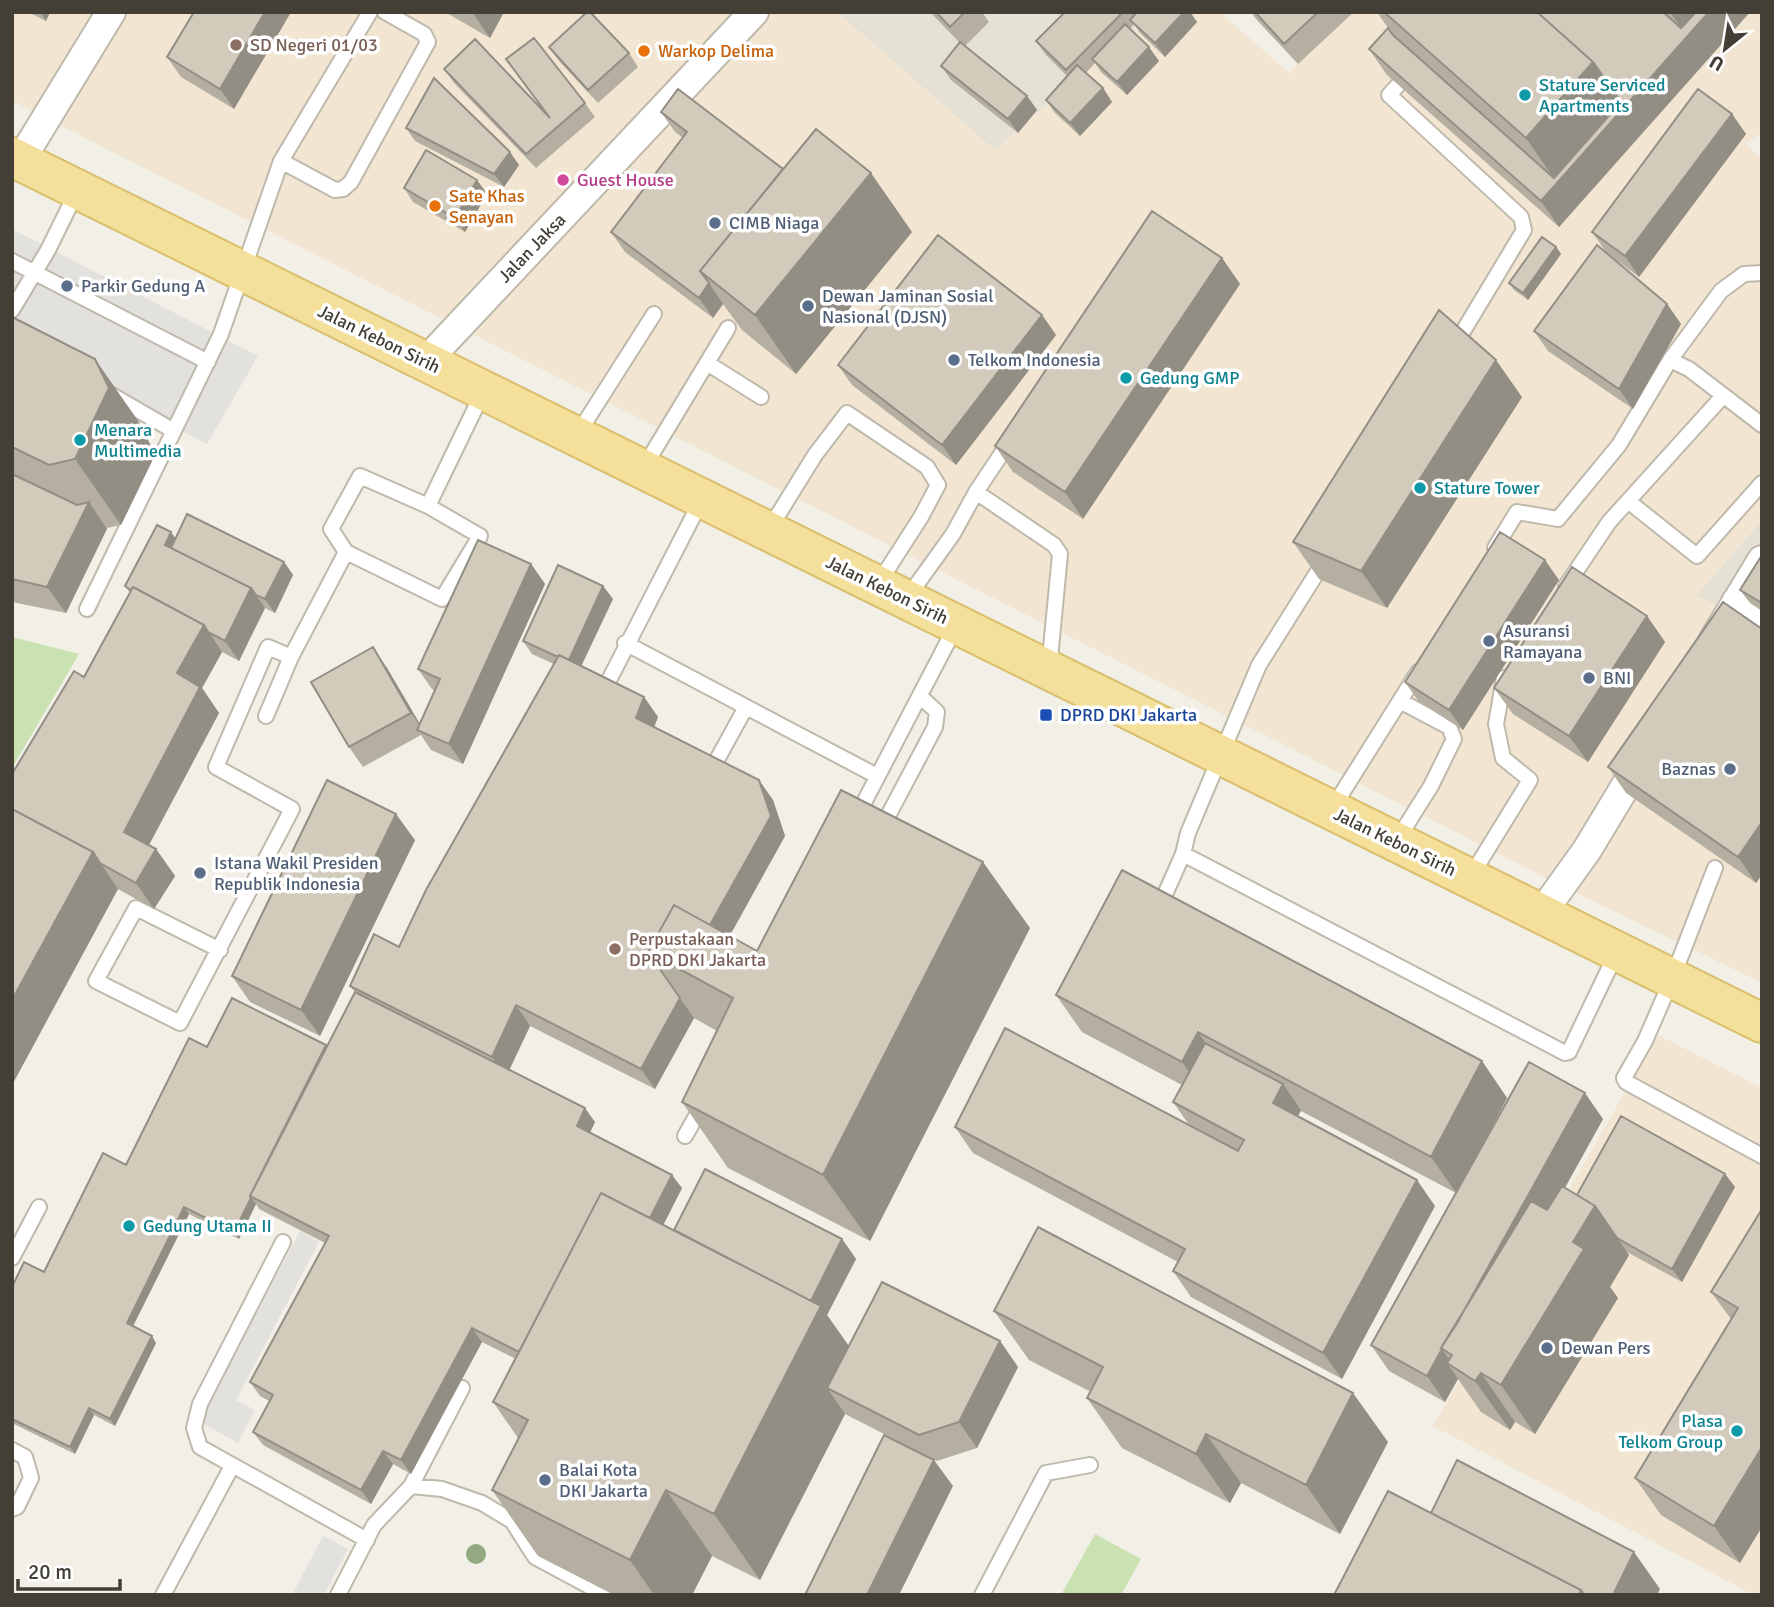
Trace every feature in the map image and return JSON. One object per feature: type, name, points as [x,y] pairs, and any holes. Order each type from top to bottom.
[{"type":"main road","name":"Jalan Kebon Sirih","points":[[16,159],[1762,1023]]},
{"type":"street","points":[[16,159],[111,12]]},
{"type":"street","name":"Jalan Jaksa","points":[[425,362],[754,12]]},
{"type":"street","points":[[1701,661],[1762,560]]},
{"type":"street","points":[[1736,603],[1762,618]]},
{"type":"street","points":[[1541,914],[1587,849],[1658,732]]},
{"type":"lane","points":[[87,609],[208,362],[244,273],[281,161],[370,12]]},
{"type":"lane","points":[[281,161],[335,190],[343,189],[351,182],[428,42],[424,34],[385,12]]},
{"type":"lane","points":[[1423,58],[1390,95],[1521,217],[1524,230],[1447,358]]},
{"type":"lane","points":[[12,310],[36,272],[78,190]]},
{"type":"lane","points":[[12,261],[208,362]]},
{"type":"lane","points":[[1488,559],[1517,512],[1559,519],[1619,445],[1670,360],[1721,291],[1744,274],[1762,273]]},
{"type":"lane","points":[[576,437],[654,314]]},
{"type":"lane","points":[[643,469],[728,328]]},
{"type":"lane","points":[[1670,360],[1689,369],[1762,425]]},
{"type":"lane","points":[[707,363],[761,397]]},
{"type":"lane","points":[[93,384],[174,431]]},
{"type":"lane","points":[[428,506],[484,391]]},
{"type":"lane","points":[[1557,599],[1609,522],[1723,396]]},
{"type":"lane","points":[[768,531],[815,455],[847,413],[927,467],[938,485],[921,517],[891,592]]},
{"type":"lane","points":[[891,592],[953,534],[976,492],[1021,425]]},
{"type":"lane","points":[[360,476],[428,506],[480,536],[442,599],[346,552],[331,529],[360,476]]},
{"type":"lane","points":[[1628,501],[1697,556],[1762,483]]},
{"type":"lane","points":[[976,492],[1054,545],[1060,554],[1048,670]]},
{"type":"lane","points":[[604,690],[625,643],[702,499]]},
{"type":"lane","points":[[1158,912],[1259,665],[1334,544]]},
{"type":"lane","points":[[266,716],[291,657],[346,552]]},
{"type":"lane","points":[[847,835],[957,625]]},
{"type":"lane","points":[[625,643],[877,776]]},
{"type":"lane","points":[[220,950],[135,908],[96,981],[180,1023],[220,950],[292,809],[216,767],[268,647],[291,657]]},
{"type":"lane","points":[[1331,810],[1429,654]]},
{"type":"lane","points":[[1469,879],[1530,780],[1503,758],[1496,724],[1505,676],[1512,665]]},
{"type":"lane","points":[[874,842],[935,727],[937,712],[920,696]]},
{"type":"lane","points":[[1395,842],[1430,786],[1454,739],[1449,727],[1400,701]]},
{"type":"lane","points":[[718,758],[747,707]]},
{"type":"lane","points":[[1183,854],[1565,1053],[1569,1052],[1617,952]]},
{"type":"lane","points":[[1715,867],[1645,1041],[1624,1073],[1626,1082],[1762,1156]]},
{"type":"lane","points":[[685,1136],[711,1089]]},
{"type":"lane","points":[[12,1258],[39,1207]]},
{"type":"lane","points":[[284,1242],[200,1404],[194,1428],[200,1447],[231,1468],[367,1540]]},
{"type":"lane","points":[[338,1595],[374,1525],[411,1486],[462,1388]]},
{"type":"lane","points":[[12,1450],[25,1457],[31,1478],[16,1507],[12,1509]]},
{"type":"lane","points":[[982,1595],[1046,1473],[1090,1465]]},
{"type":"lane","points":[[163,1595],[231,1468]]},
{"type":"lane","points":[[411,1486],[442,1489],[482,1503],[513,1521],[535,1557],[606,1595]]},
{"type":"shaded area","points":[[12,12],[837,12],[995,150],[1152,12],[1220,12],[1289,73],[1342,12],[1762,12],[1762,132],[1746,144],[1762,159],[1762,520],[1696,596],[1762,626],[1762,983],[1564,887],[12,101]]},
{"type":"shaded area","points":[[837,12],[1152,12],[995,151]]},
{"type":"shaded area","name":"Parkir Gedung A","points":[[12,229],[258,356],[207,444],[12,343]]},
{"type":"shaded area","points":[[1762,520],[1762,626],[1696,596]]},
{"type":"shaded area","points":[[1658,1035],[1762,1088],[1762,1595],[1754,1595],[1433,1426]]},
{"type":"shaded area","points":[[300,1231],[319,1242],[236,1400],[255,1410],[238,1443],[200,1422]]},
{"type":"shaded area","points":[[323,1536],[348,1549],[324,1595],[292,1595]]},
{"type":"green space","points":[[12,637],[79,654],[12,768]]},
{"type":"green space","points":[[1095,1534],[1141,1559],[1121,1595],[1061,1595]]},
{"type":"building","points":[[194,12],[265,12],[220,89],[167,57]]},
{"type":"building","points":[[587,12],[629,53],[588,90],[549,47]]},
{"type":"building","points":[[936,12],[965,12],[950,27]]},
{"type":"building","points":[[1065,12],[1123,12],[1066,70],[1036,41]]},
{"type":"building","points":[[1137,12],[1184,12],[1155,43],[1130,20]]},
{"type":"building","points":[[1255,12],[1318,12],[1284,44]]},
{"type":"building","points":[[1384,12],[1537,12],[1593,62],[1526,138]]},
{"type":"building","points":[[1537,12],[1663,12],[1681,28],[1696,12],[1709,12],[1541,201],[1369,49],[1388,28],[1554,178],[1621,102],[1593,62]]},
{"type":"building","points":[[1125,24],[1149,47],[1117,82],[1092,59]]},
{"type":"building","points":[[534,38],[585,103],[526,154],[444,69],[475,39],[550,118],[506,59]]},
{"type":"building","points":[[960,42],[1027,96],[1008,119],[941,66]]},
{"type":"building","points":[[1077,65],[1103,88],[1070,123],[1046,100]]},
{"type":"building","points":[[434,78],[510,152],[494,174],[406,128]]},
{"type":"building","name":"CIMB Niaga","points":[[678,89],[783,169],[700,271],[709,283],[699,298],[611,232],[687,132],[661,112]]},
{"type":"building","points":[[1698,89],[1732,114],[1625,256],[1592,232]]},
{"type":"building","points":[[816,129],[871,173],[755,315],[700,271]]},
{"type":"building","points":[[426,150],[477,180],[455,218],[404,188]]},
{"type":"building","name":"Gedung GMP","points":[[1152,211],[1222,258],[1065,492],[995,446]]},
{"type":"building","name":"Telkom Indonesia","points":[[938,235],[1042,315],[942,445],[838,365]]},
{"type":"building","points":[[1542,237],[1556,247],[1523,293],[1509,283]]},
{"type":"building","points":[[1597,245],[1667,304],[1619,389],[1534,331]]},
{"type":"building","points":[[1439,310],[1496,360],[1361,571],[1293,542]]},
{"type":"building","points":[[12,317],[95,359],[109,388],[75,459],[49,465],[12,447]]},
{"type":"building","points":[[12,474],[77,505],[89,502],[47,587],[12,579]]},
{"type":"building","points":[[187,514],[284,562],[265,599],[256,595],[251,588],[171,548]]},
{"type":"building","points":[[157,525],[171,532],[165,545],[251,588],[225,641],[208,632],[204,625],[133,587],[131,590],[125,586]]},
{"type":"building","points":[[1500,532],[1545,560],[1449,710],[1405,682]]},
{"type":"building","points":[[478,540],[531,564],[449,744],[417,730],[440,679],[418,669]]},
{"type":"building","points":[[1762,555],[1762,603],[1740,590]]},
{"type":"building","points":[[558,565],[603,586],[569,660],[523,641]]},
{"type":"building","name":"BNI","points":[[1572,567],[1647,616],[1569,736],[1494,688]]},
{"type":"building","points":[[133,587],[204,625],[177,673],[200,687],[124,832],[156,849],[136,883],[100,863],[93,852],[12,809],[12,774],[74,671],[84,677]]},
{"type":"building","points":[[1723,602],[1762,629],[1762,822],[1738,857],[1608,767]]},
{"type":"building","points":[[373,647],[411,713],[349,747],[311,682]]},
{"type":"building","points":[[559,655],[644,697],[636,718],[759,780],[771,816],[710,925],[674,905],[648,952],[680,998],[641,1069],[516,1005],[492,1057],[350,986],[374,934],[399,947],[426,890]]},
{"type":"building","points":[[327,780],[396,814],[301,1010],[232,976]]},
{"type":"building","points":[[841,790],[983,862],[823,1175],[682,1102],[733,998],[648,952],[674,905],[757,951]]},
{"type":"building","points":[[12,809],[93,852],[12,1000]]},
{"type":"building","points":[[1122,870],[1482,1061],[1431,1157],[1198,1032],[1182,1062],[1056,995]]},
{"type":"building","points":[[355,992],[585,1108],[577,1126],[672,1175],[650,1218],[601,1193],[519,1352],[472,1328],[401,1460],[383,1451],[361,1490],[253,1432],[273,1395],[250,1382],[329,1236],[250,1196]]},
{"type":"building","name":"Gedung Utama II","points":[[232,998],[326,1045],[234,1232],[184,1207],[127,1323],[152,1336],[110,1419],[89,1408],[70,1447],[12,1419],[12,1287],[24,1262],[44,1272],[103,1153],[126,1165],[189,1038],[207,1047]]},
{"type":"building","points":[[1005,1028],[1238,1151],[1244,1140],[1173,1102],[1205,1043],[1283,1084],[1273,1103],[1417,1180],[1323,1353],[1173,1271],[1185,1249],[955,1127]]},
{"type":"building","points":[[1529,1062],[1585,1093],[1427,1376],[1371,1345]]},
{"type":"building","points":[[1621,1116],[1725,1174],[1672,1269],[1617,1238],[1595,1206],[1577,1195]]},
{"type":"building","points":[[705,1169],[842,1239],[811,1301],[674,1230]]},
{"type":"building","points":[[1562,1186],[1595,1206],[1573,1242],[1584,1249],[1501,1385],[1481,1373],[1475,1381],[1447,1363],[1452,1355],[1441,1348],[1531,1201],[1547,1210]]},
{"type":"building","points":[[601,1193],[821,1306],[714,1514],[666,1490],[630,1560],[492,1490],[528,1420],[493,1402]]},
{"type":"building","points":[[1762,1209],[1762,1447],[1714,1526],[1635,1478],[1738,1308],[1711,1292]]},
{"type":"building","points":[[1038,1227],[1353,1393],[1306,1485],[1206,1434],[1196,1454],[1087,1398],[1103,1367],[994,1311]]},
{"type":"building","points":[[882,1282],[1000,1341],[959,1422],[919,1435],[827,1388]]},
{"type":"building","points":[[884,1435],[934,1460],[867,1595],[805,1595]]},
{"type":"building","points":[[1457,1460],[1634,1552],[1613,1595],[1584,1595],[1581,1590],[1431,1513]]},
{"type":"building","points":[[1388,1491],[1581,1590],[1579,1595],[1334,1595]]},
{"type":"place","name":"SD Negeri 01/03","points":[[236,45]]},
{"type":"place","name":"Warkop Delima","points":[[644,51]]},
{"type":"place","name":"Stature Serviced Apartments","points":[[1525,95]]},
{"type":"place","name":"Guest House","points":[[563,180]]},
{"type":"place","name":"Sate Khas Senayan","points":[[435,206]]},
{"type":"place","name":"CIMB Niaga","points":[[715,223]]},
{"type":"place","name":"Parkir Gedung A","points":[[67,286]]},
{"type":"place","name":"Dewan Jaminan Sosial Nasional (DJSN)","points":[[808,306]]},
{"type":"place","name":"Telkom Indonesia","points":[[954,360]]},
{"type":"place","name":"Gedung GMP","points":[[1126,378]]},
{"type":"place","name":"Menara Multimedia","points":[[80,440]]},
{"type":"place","name":"Stature Tower","points":[[1420,488]]},
{"type":"place","name":"Asuransi Ramayana","points":[[1489,641]]},
{"type":"place","name":"BNI","points":[[1589,678]]},
{"type":"place","name":"DPRD DKI Jakarta","points":[[1046,715]]},
{"type":"place","name":"Baznas","points":[[1730,769]]},
{"type":"place","name":"Istana Wakil Presiden Republik Indonesia","points":[[200,873]]},
{"type":"place","name":"Perpustakaan DPRD DKI Jakarta","points":[[615,949]]},
{"type":"place","name":"Gedung Utama II","points":[[129,1226]]},
{"type":"place","name":"Dewan Pers","points":[[1547,1348]]},
{"type":"place","name":"Plasa Telkom Group","points":[[1737,1431]]},
{"type":"place","name":"Balai Kota DKI Jakarta","points":[[545,1480]]}]
